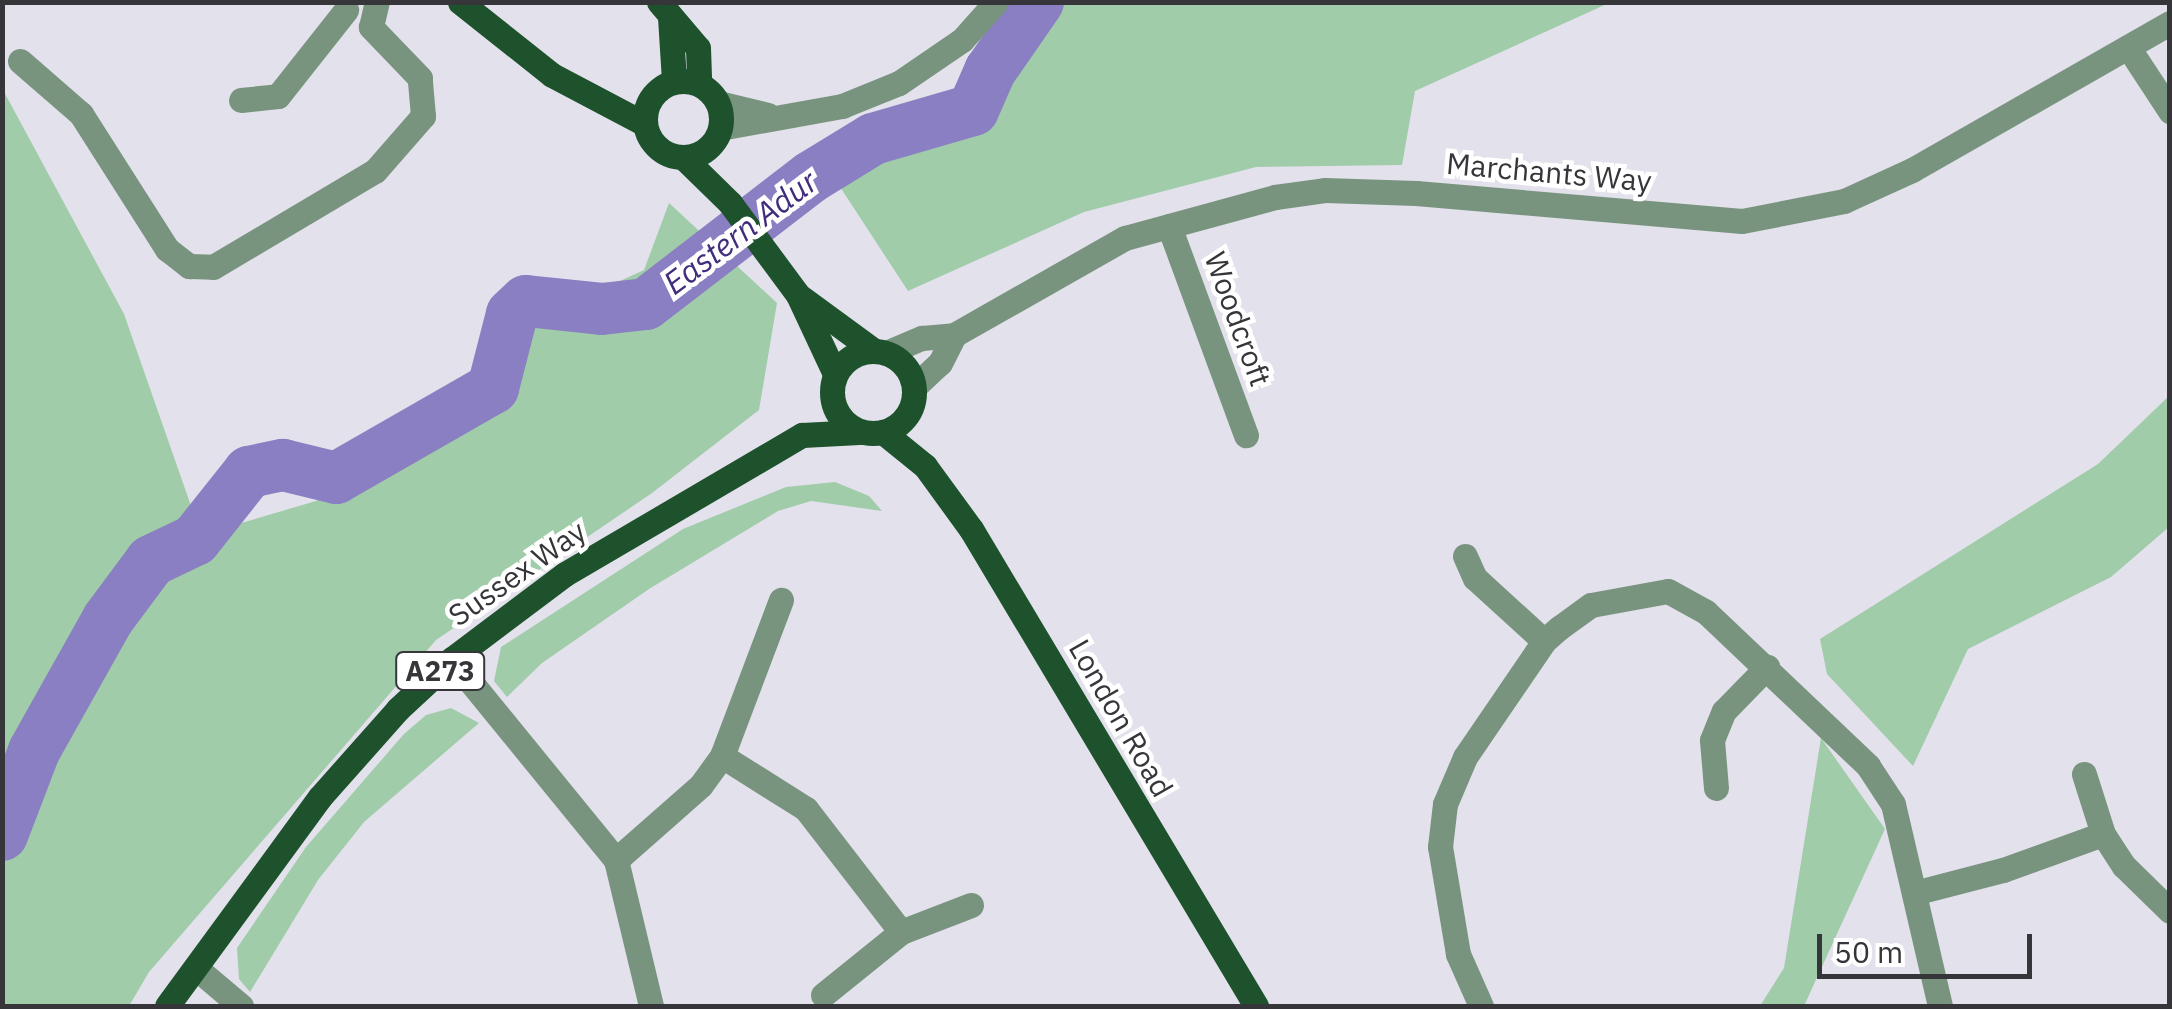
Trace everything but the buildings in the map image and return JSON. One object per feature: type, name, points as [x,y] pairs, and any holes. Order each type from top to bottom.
[{"type":"main road","points":[[460,2],[552,75],[595,99],[647,113]]},
{"type":"main road","points":[[647,113],[686,83],[698,48],[664,10]]},
{"type":"main road","points":[[686,83],[718,122],[730,203]]},
{"type":"main road","points":[[647,113],[658,148],[683,157],[730,203],[798,296],[835,374]]},
{"type":"main road","points":[[683,157],[718,122]]},
{"type":"main road","points":[[798,296],[910,372],[913,398],[871,432],[832,404],[835,374],[844,361],[879,351]]},
{"type":"main road","name":"London Road","points":[[913,398],[924,466]]},
{"type":"main road","name":"Sussex Way","points":[[802,434],[808,420],[832,404]]},
{"type":"main road","name":"London Road","points":[[871,432],[924,466],[972,530],[1256,1006]]},
{"type":"main road","name":"Sussex Way","points":[[168,1006],[320,797],[398,708],[452,660],[565,574],[802,434],[871,432]]},
{"type":"street","points":[[718,122],[842,106],[899,83],[962,40],[996,2]]},
{"type":"street","points":[[20,61],[81,114],[168,249],[188,266],[213,267],[375,171],[423,116],[420,78],[376,38],[376,5],[340,6],[278,96],[241,100]]},
{"type":"street","name":"Marchants Way","points":[[879,351],[922,338],[954,335],[1124,238],[1325,190],[1742,221],[1844,201],[1912,170],[2170,23]]},
{"type":"street","points":[[2128,47],[2170,112]]},
{"type":"street","name":"Woodcroft","points":[[1169,226],[1246,435]]},
{"type":"street","name":"Marchants Way","points":[[913,398],[940,364],[954,335]]},
{"type":"street","points":[[1465,556],[1475,578],[1544,641]]},
{"type":"street","points":[[1480,1006],[1445,902],[1445,804],[1465,757],[1544,641],[1591,605],[1668,591],[1706,612],[1833,726],[1893,804],[1940,1006]]},
{"type":"street","points":[[616,860],[701,785],[722,756],[781,600]]},
{"type":"street","points":[[452,660],[616,860],[651,1006]]},
{"type":"street","points":[[1716,788],[1712,740],[1724,711],[1767,667]]},
{"type":"street","points":[[722,756],[806,810],[901,932]]},
{"type":"street","points":[[2084,774],[2103,834],[2124,866],[2170,911]]},
{"type":"street","points":[[1914,893],[2004,870],[2103,834]]},
{"type":"street","points":[[823,996],[901,932],[971,905]]},
{"type":"street","points":[[196,968],[241,1006]]},
{"type":"green space","points":[[1036,2],[1609,3],[1415,91],[1402,165],[1256,167],[1084,212],[908,291],[827,167],[974,117],[1008,41]]},
{"type":"green space","points":[[3,90],[124,314],[191,506],[154,572],[187,539],[316,501],[520,376],[537,319],[644,270],[669,203],[777,303],[759,410],[652,493],[436,640],[149,972],[129,1006],[3,1006],[3,837],[60,731],[3,826]]},
{"type":"green space","points":[[2169,396],[2169,527],[2111,577],[1968,649],[1913,766],[1827,674],[1820,639],[2098,464]]},
{"type":"green space","points":[[835,482],[869,496],[882,511],[811,501],[778,511],[649,589],[542,663],[507,697],[494,681],[501,647],[683,529],[786,487]]},
{"type":"green space","points":[[451,708],[479,723],[364,822],[318,880],[250,992],[239,979],[237,948],[306,847],[404,734],[426,715]]},
{"type":"green space","points":[[1821,738],[1885,829],[1804,1006],[1760,1006],[1784,968]]},
{"type":"waterway","name":"Eastern Adur","points":[[2,835],[34,751],[108,619],[151,561],[195,540],[249,472],[283,465],[336,478],[493,388],[512,314],[526,301],[602,309],[646,304],[811,177],[873,139],[973,110],[990,71],[1038,2]]}]
